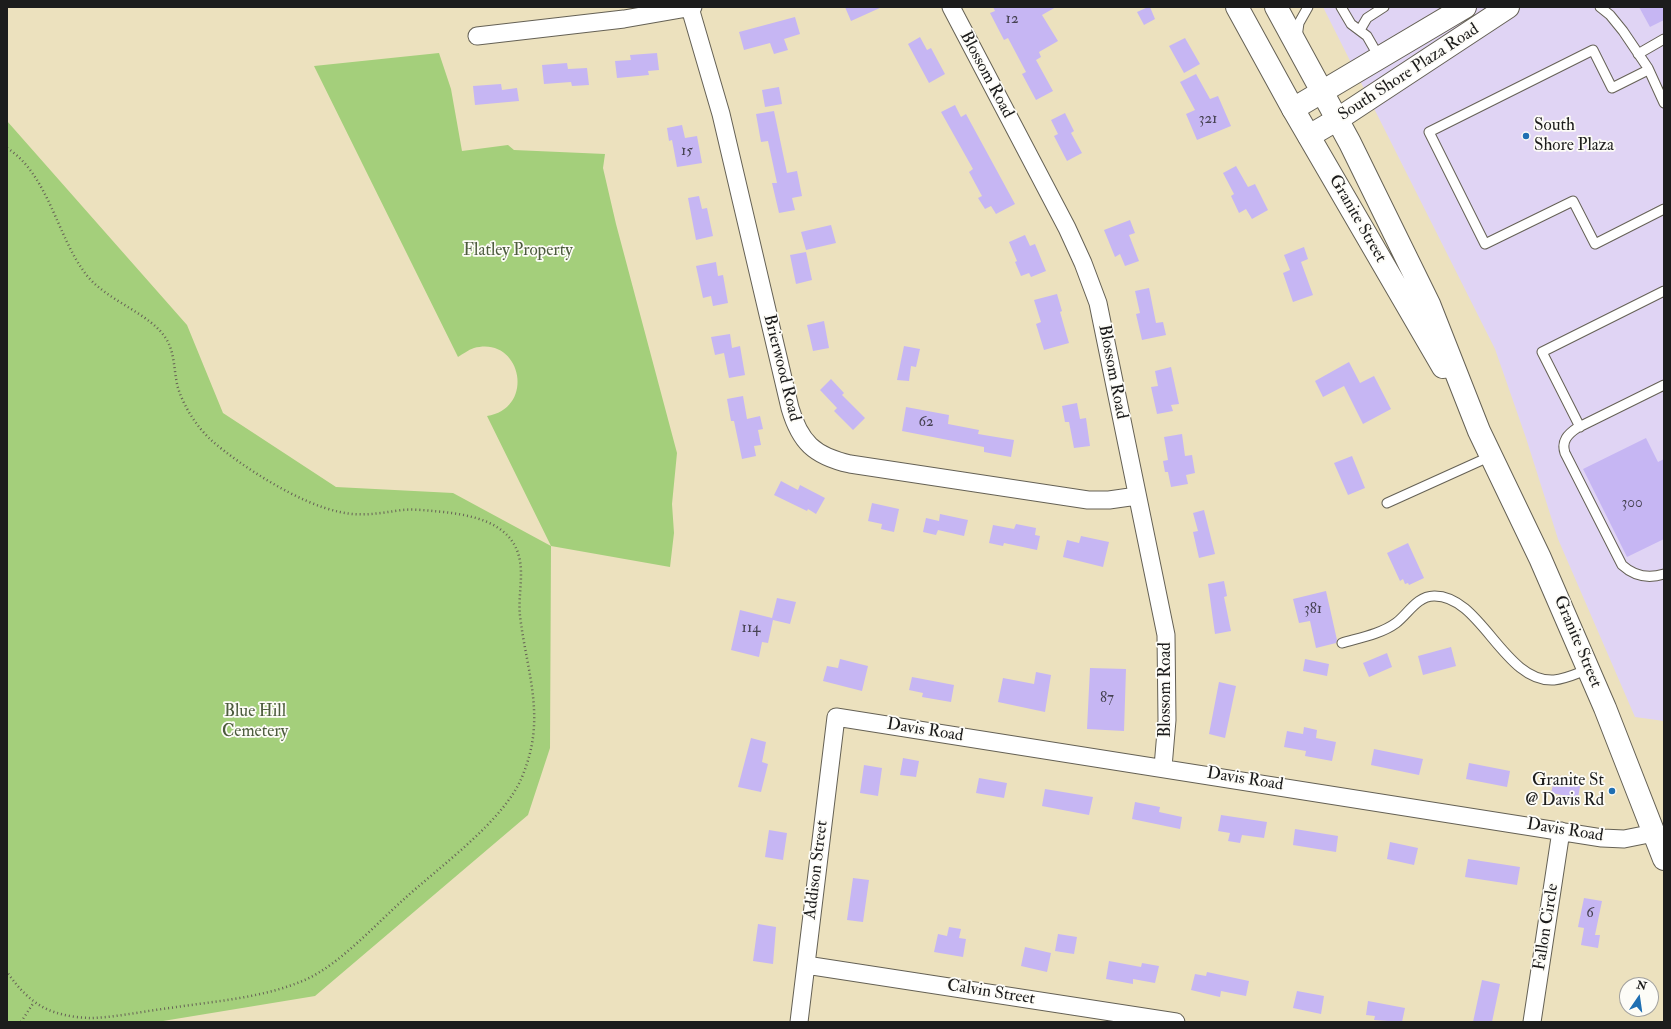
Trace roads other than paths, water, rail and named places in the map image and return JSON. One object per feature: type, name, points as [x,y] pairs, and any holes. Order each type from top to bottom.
[{"type":"main road","name":"Granite Street","points":[[1237,7],[1293,109],[1479,430]]},
{"type":"main road","name":"Granite Street","points":[[1276,7],[1323,91],[1379,199],[1428,304],[1479,430],[1540,558],[1589,669],[1664,859]]},
{"type":"main road","points":[[1417,36],[1431,20],[1438,7]]},
{"type":"main road","name":"South Shore Plaza Road","points":[[1293,109],[1465,7]]},
{"type":"main road","name":"South Shore Plaza Road","points":[[1309,136],[1338,119],[1504,9]]},
{"type":"street","name":"Brierwood Road","points":[[691,7],[720,114],[790,408],[796,427],[806,442],[816,451],[829,458],[850,464],[1088,500],[1109,500],[1137,496]]},
{"type":"street","points":[[477,36],[632,18],[691,7]]},
{"type":"street","name":"Blossom Road","points":[[950,7],[1066,228],[1094,290],[1105,333],[1166,635],[1168,720],[1163,767]]},
{"type":"street","name":"Davis Road","points":[[836,717],[1163,767],[1613,839],[1635,837],[1654,833]]},
{"type":"street","name":"Addison Street","points":[[800,1022],[836,717]]},
{"type":"street","name":"Fallon Circle","points":[[1532,1022],[1561,831]]},
{"type":"street","name":"Calvin Street","points":[[806,965],[1176,1022]]},
{"type":"lane","points":[[1297,44],[1299,23],[1308,7]]},
{"type":"lane","points":[[1341,7],[1351,24],[1367,36],[1380,58]]},
{"type":"lane","points":[[1360,30],[1372,14],[1384,7]]},
{"type":"lane","points":[[1600,7],[1617,23],[1638,54],[1648,70],[1664,103]]},
{"type":"lane","points":[[1638,54],[1664,39]]},
{"type":"lane","points":[[1648,70],[1612,88],[1593,50],[1429,132],[1485,244],[1573,201],[1595,244],[1664,209]]},
{"type":"lane","points":[[1580,426],[1542,352],[1664,292]]},
{"type":"lane","points":[[1664,385],[1580,426],[1566,438],[1564,450],[1619,561],[1626,569],[1637,575],[1650,577],[1664,574]]},
{"type":"lane","points":[[1387,503],[1491,456]]},
{"type":"lane","points":[[1342,643],[1388,628],[1401,619],[1426,596],[1439,596],[1451,599],[1463,607],[1510,657],[1529,672],[1546,679],[1553,680],[1589,669]]},
{"type":"place","name":"South Shore Plaza","points":[[1526,136]]},
{"type":"place","name":"Granite St @ Davis Rd","points":[[1612,791]]},
{"type":"park label","name":"Flatley Property","points":[[518,251]]},
{"type":"park label","name":"Blue Hill Cemetery","points":[[255,722]]}]
